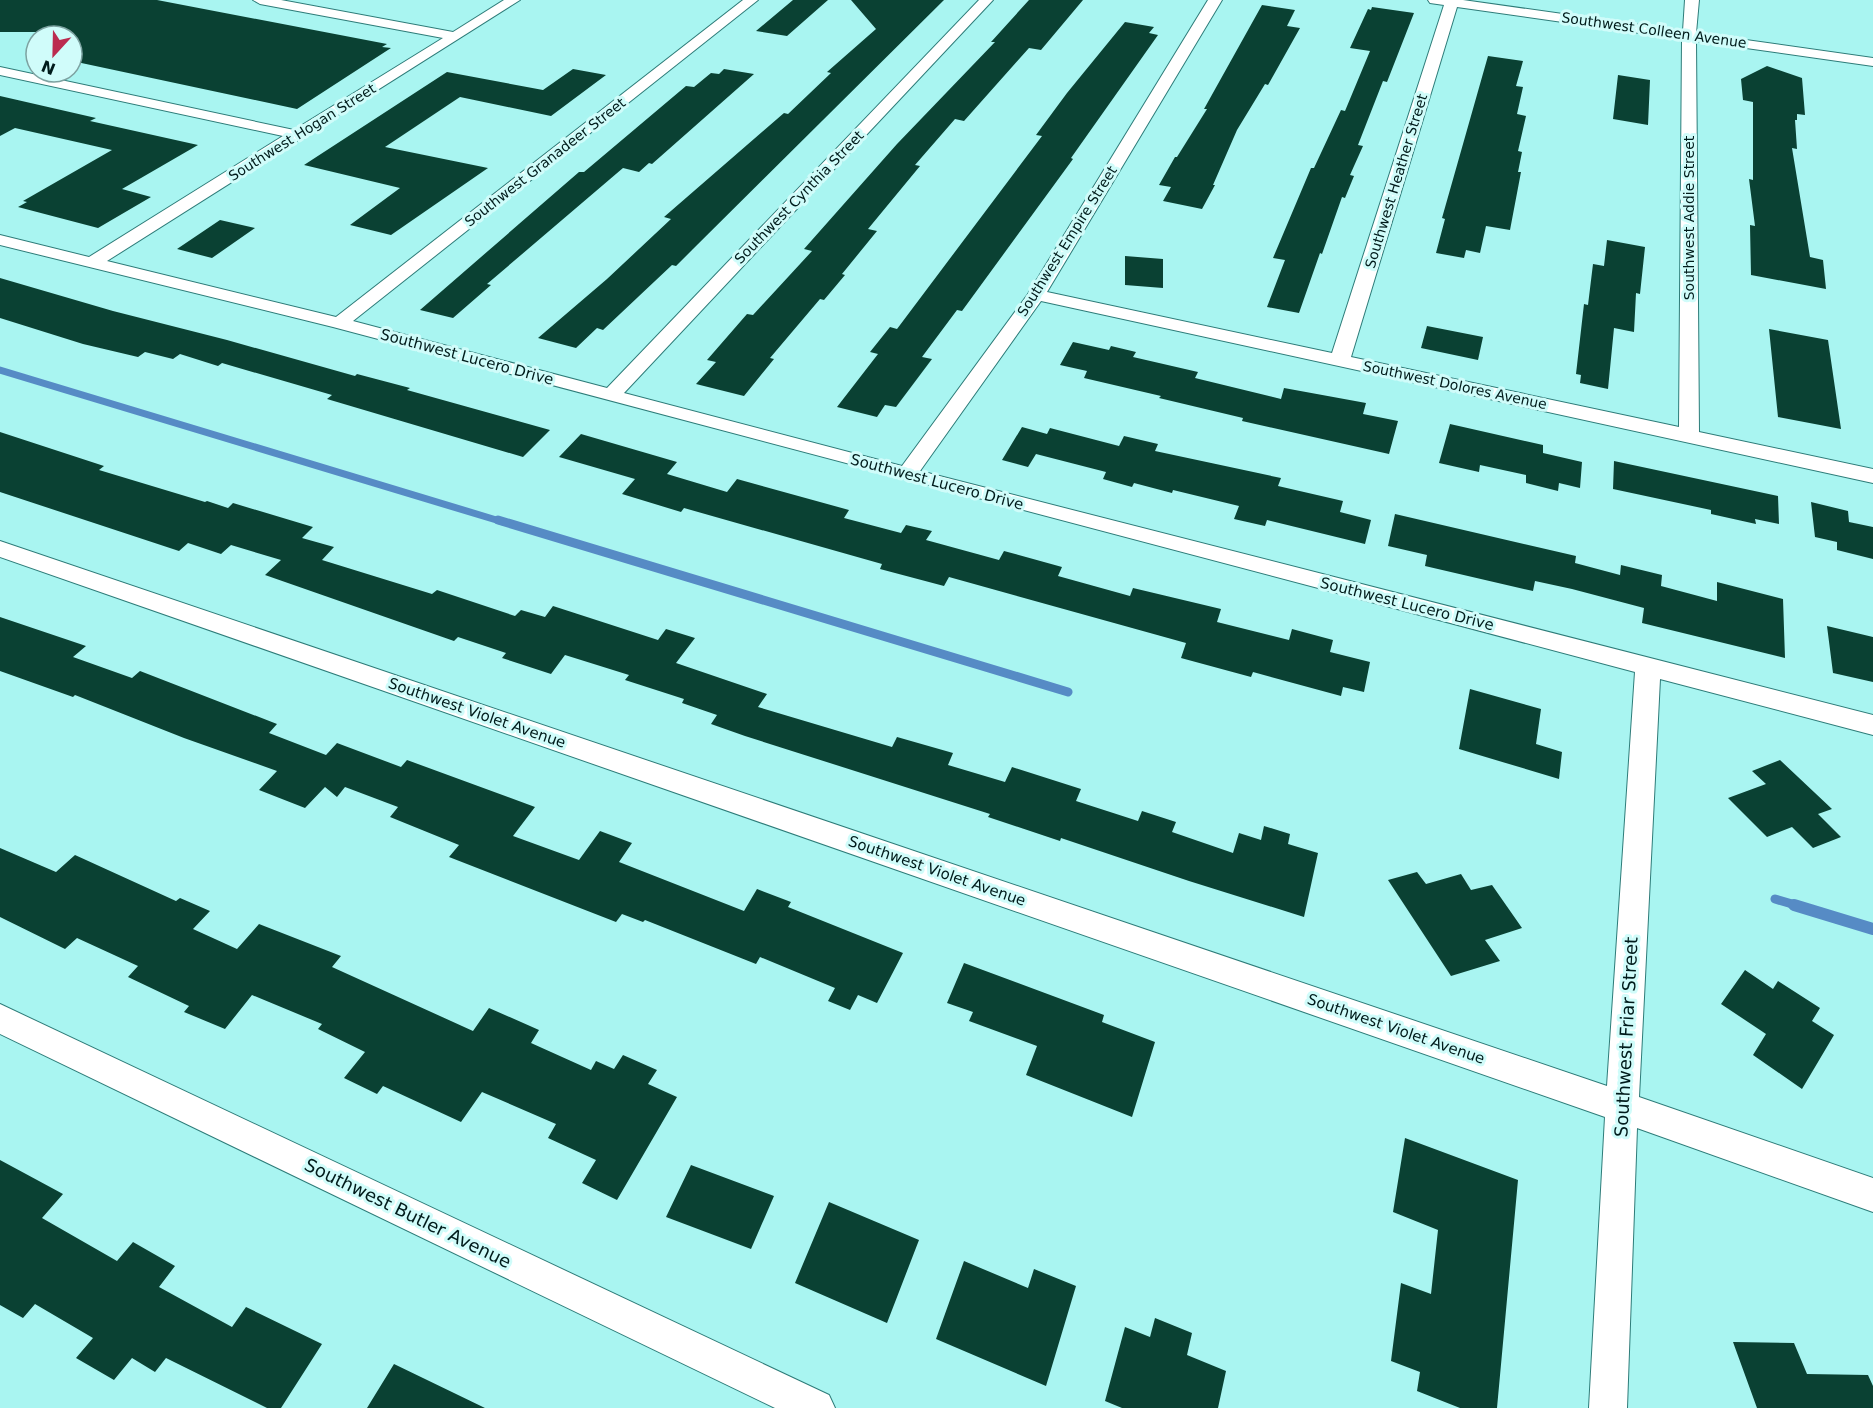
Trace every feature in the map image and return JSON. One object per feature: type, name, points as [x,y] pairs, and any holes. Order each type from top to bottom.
[{"type":"street","name":"Southwest Hogan Street","points":[[91,263],[513,0]]},
{"type":"street","name":"Southwest Granadeer Street","points":[[339,323],[751,0]]},
{"type":"street","name":"Southwest Cynthia Street","points":[[612,394],[986,0]]},
{"type":"street","name":"Southwest Empire Street","points":[[907,474],[1036,295],[1215,0]]},
{"type":"street","name":"Southwest Colleen Avenue","points":[[1435,0],[1873,62]]},
{"type":"street","name":"Southwest Addie Street","points":[[1689,437],[1689,35],[1692,0]]},
{"type":"street","points":[[269,1],[455,36]]},
{"type":"street","name":"Southwest Heather Street","points":[[1340,360],[1452,2]]},
{"type":"street","points":[[0,71],[298,135]]},
{"type":"street","name":"Southwest Lucero Drive","points":[[0,240],[339,323],[907,474],[1873,725]]},
{"type":"street","name":"Southwest Dolores Avenue","points":[[1036,295],[1873,476]]},
{"type":"street","name":"Southwest Violet Avenue","points":[[0,549],[1873,1195]]},
{"type":"street","name":"Southwest Friar Street","points":[[1608,1408],[1622,1107],[1648,666]]},
{"type":"street","name":"Southwest Butler Avenue","points":[[0,1018],[816,1408]]},
{"type":"building","points":[[0,0],[157,0],[387,44],[382,47],[391,48],[297,109],[84,64],[84,24],[24,24],[24,32],[0,32]]},
{"type":"building","points":[[793,0],[828,0],[787,36],[756,31]]},
{"type":"building","points":[[851,0],[944,0],[676,266],[672,265],[603,330],[597,328],[576,348],[538,338],[607,279],[671,219],[664,217],[784,113],[788,114],[831,73],[827,72],[876,29]]},
{"type":"building","points":[[1029,0],[1083,0],[1041,50],[1029,48],[964,121],[955,119],[915,165],[920,166],[868,229],[877,231],[842,274],[845,275],[824,300],[820,299],[770,358],[774,359],[744,396],[696,384],[716,362],[707,360],[747,314],[753,315],[812,251],[804,249],[897,144],[995,42],[991,42]]},
{"type":"building","points":[[1262,5],[1295,10],[1287,26],[1300,28],[1268,85],[1265,84],[1237,130],[1213,185],[1215,185],[1202,209],[1163,201],[1171,187],[1159,185],[1207,109],[1204,109]]},
{"type":"building","points":[[1372,7],[1414,13],[1387,82],[1383,81],[1358,145],[1363,146],[1350,175],[1354,176],[1345,198],[1342,197],[1299,313],[1267,307],[1285,260],[1273,258],[1311,168],[1314,168],[1341,110],[1345,111],[1370,51],[1350,48],[1368,9],[1371,10]]},
{"type":"building","points":[[1125,22],[1154,27],[1149,33],[1158,35],[1071,158],[1073,159],[962,311],[957,310],[922,357],[932,359],[896,407],[885,405],[877,417],[837,407],[878,354],[870,352],[890,327],[897,329],[1042,136],[1036,135],[1067,93]]},
{"type":"building","points":[[1488,56],[1523,61],[1516,86],[1523,87],[1517,114],[1526,116],[1518,151],[1522,152],[1518,172],[1521,172],[1510,230],[1486,226],[1480,253],[1466,250],[1464,258],[1436,253],[1445,219],[1442,218]]},
{"type":"building","points":[[1767,66],[1802,78],[1805,115],[1797,114],[1797,120],[1795,120],[1797,149],[1792,148],[1810,257],[1823,260],[1826,289],[1751,275],[1750,225],[1755,226],[1749,179],[1753,180],[1753,102],[1743,100],[1741,79]]},
{"type":"building","points":[[573,69],[606,75],[551,116],[460,97],[385,147],[488,168],[391,235],[350,225],[400,188],[304,165],[447,72],[543,90]]},
{"type":"building","points":[[724,69],[754,74],[652,164],[649,163],[639,172],[623,168],[487,284],[491,285],[453,318],[420,310],[579,172],[584,172],[686,86],[694,87],[711,73],[719,74]]},
{"type":"building","points":[[1618,75],[1650,80],[1648,125],[1613,119]]},
{"type":"building","points":[[0,96],[96,118],[90,121],[198,145],[122,189],[151,197],[98,228],[18,207],[27,202],[23,201],[112,150],[15,128],[0,136]]},
{"type":"building","points":[[220,220],[255,228],[212,258],[177,249]]},
{"type":"building","points":[[1607,240],[1645,247],[1640,294],[1636,293],[1634,332],[1614,328],[1608,389],[1580,383],[1581,375],[1576,374],[1584,304],[1588,305],[1593,264],[1604,266]]},
{"type":"building","points":[[1125,256],[1163,259],[1163,288],[1125,285]]},
{"type":"building","points":[[0,278],[355,376],[357,374],[410,388],[407,390],[550,430],[523,457],[327,399],[332,395],[222,363],[218,366],[180,354],[173,359],[145,352],[138,357],[83,344],[0,318]]},
{"type":"building","points":[[1427,326],[1483,337],[1478,360],[1421,348]]},
{"type":"building","points":[[1769,329],[1828,340],[1841,429],[1778,417]]},
{"type":"building","points":[[1073,342],[1109,350],[1111,346],[1136,352],[1133,357],[1198,372],[1195,378],[1281,399],[1284,388],[1366,403],[1363,414],[1398,421],[1389,454],[1242,421],[1243,418],[1084,378],[1087,371],[1060,365]]},
{"type":"building","points":[[1450,424],[1543,445],[1543,453],[1582,462],[1580,488],[1559,483],[1558,491],[1526,483],[1526,475],[1480,465],[1479,472],[1439,463]]},
{"type":"building","points":[[1022,427],[1047,434],[1050,428],[1119,446],[1124,436],[1158,444],[1155,451],[1281,478],[1278,486],[1343,501],[1340,512],[1371,520],[1365,544],[1267,520],[1265,526],[1234,519],[1239,506],[1134,483],[1132,487],[1103,479],[1106,472],[1036,454],[1028,467],[1002,460]]},
{"type":"building","points":[[0,432],[104,466],[99,470],[205,502],[228,508],[233,503],[313,527],[302,538],[334,547],[322,560],[432,594],[437,590],[515,616],[521,610],[545,617],[553,606],[658,640],[666,629],[695,638],[676,663],[767,694],[758,707],[892,747],[897,737],[953,753],[948,765],[1005,782],[1012,767],[1081,789],[1076,801],[1138,821],[1142,811],[1176,822],[1172,832],[1233,853],[1239,833],[1261,840],[1264,826],[1290,834],[1288,844],[1318,853],[1304,917],[1061,838],[1060,841],[988,817],[990,814],[711,724],[717,715],[682,703],[684,699],[625,680],[629,675],[565,655],[551,674],[502,658],[506,653],[458,637],[454,641],[265,575],[281,560],[231,545],[221,554],[188,543],[179,551],[0,492]]},
{"type":"building","points":[[581,434],[677,462],[667,474],[727,492],[737,479],[849,510],[844,518],[901,533],[906,525],[932,531],[926,540],[999,560],[1004,551],[1062,567],[1058,576],[1130,596],[1133,588],[1221,609],[1217,622],[1289,640],[1292,629],[1333,640],[1330,652],[1370,662],[1364,692],[1343,687],[1341,696],[1253,672],[1251,677],[1181,658],[1186,643],[949,577],[944,586],[880,569],[882,564],[684,508],[681,512],[622,494],[635,479],[559,457]]},
{"type":"building","points":[[1614,461],[1778,496],[1779,524],[1755,519],[1756,524],[1711,514],[1711,510],[1613,489]]},
{"type":"building","points":[[1811,502],[1848,511],[1849,522],[1873,527],[1873,559],[1837,550],[1837,542],[1815,537]]},
{"type":"building","points":[[1395,514],[1576,556],[1575,563],[1620,575],[1621,565],[1662,575],[1661,586],[1717,601],[1717,582],[1783,599],[1785,658],[1642,623],[1644,608],[1572,589],[1535,581],[1533,591],[1425,566],[1427,555],[1388,546]]},
{"type":"building","points":[[0,617],[86,646],[73,657],[132,678],[140,671],[277,724],[269,733],[326,755],[337,743],[401,767],[407,760],[535,807],[513,836],[579,860],[600,831],[632,843],[619,862],[744,911],[757,889],[791,902],[788,907],[903,953],[877,1003],[858,995],[850,1010],[828,1001],[835,988],[760,957],[756,964],[645,920],[643,922],[622,914],[616,922],[449,857],[459,845],[390,817],[398,807],[345,787],[337,797],[325,787],[305,808],[259,790],[277,771],[184,738],[75,695],[73,697],[0,671]]},
{"type":"building","points":[[1827,626],[1873,637],[1873,682],[1833,673]]},
{"type":"building","points":[[1470,689],[1541,709],[1536,744],[1562,752],[1559,779],[1459,749]]},
{"type":"building","points":[[1780,760],[1832,809],[1818,814],[1841,837],[1813,848],[1792,827],[1767,837],[1728,798],[1766,784],[1752,771]]},
{"type":"building","points":[[0,848],[56,872],[75,855],[176,901],[180,898],[210,911],[193,929],[237,949],[259,924],[341,956],[332,967],[473,1031],[489,1008],[539,1030],[531,1043],[591,1070],[596,1061],[614,1069],[623,1055],[657,1070],[648,1084],[677,1097],[617,1200],[582,1183],[596,1160],[548,1138],[556,1124],[482,1092],[461,1122],[383,1086],[377,1094],[344,1078],[365,1052],[318,1029],[322,1024],[252,995],[225,1029],[184,1012],[189,1006],[128,977],[138,966],[77,938],[65,949],[0,917]]},
{"type":"building","points":[[1417,872],[1426,884],[1461,874],[1471,890],[1492,885],[1522,928],[1485,940],[1500,961],[1451,976],[1388,880]]},
{"type":"building","points":[[964,963],[1104,1015],[1102,1022],[1155,1042],[1132,1117],[1026,1075],[1037,1046],[969,1021],[973,1012],[947,1003]]},
{"type":"building","points":[[1745,970],[1773,989],[1778,981],[1820,1008],[1812,1021],[1834,1035],[1802,1089],[1753,1055],[1766,1034],[1721,1004]]},
{"type":"building","points":[[1405,1138],[1518,1180],[1497,1408],[1460,1408],[1417,1391],[1420,1372],[1391,1361],[1401,1283],[1431,1294],[1438,1230],[1393,1212]]},
{"type":"building","points":[[0,1160],[63,1194],[42,1218],[117,1261],[133,1242],[175,1266],[159,1287],[232,1327],[246,1307],[322,1344],[281,1408],[267,1408],[166,1358],[155,1372],[132,1358],[114,1380],[76,1358],[93,1338],[35,1304],[23,1318],[0,1305]]},
{"type":"building","points":[[691,1165],[774,1196],[751,1249],[666,1217]]},
{"type":"building","points":[[829,1202],[919,1240],[887,1323],[795,1283]]},
{"type":"building","points":[[964,1261],[1028,1288],[1034,1269],[1076,1286],[1046,1386],[936,1339]]},
{"type":"building","points":[[1155,1318],[1192,1333],[1187,1355],[1226,1371],[1218,1408],[1122,1408],[1105,1401],[1125,1327],[1150,1337]]},
{"type":"building","points":[[1733,1342],[1794,1343],[1807,1374],[1868,1375],[1873,1386],[1873,1408],[1757,1408]]},
{"type":"building","points":[[394,1364],[485,1408],[367,1408]]},
{"type":"waterway","points":[[0,370],[503,522]]},
{"type":"waterway","points":[[498,520],[1068,692]]},
{"type":"waterway","points":[[1775,899],[1799,906]]},
{"type":"waterway","points":[[1794,905],[1873,929]]}]
